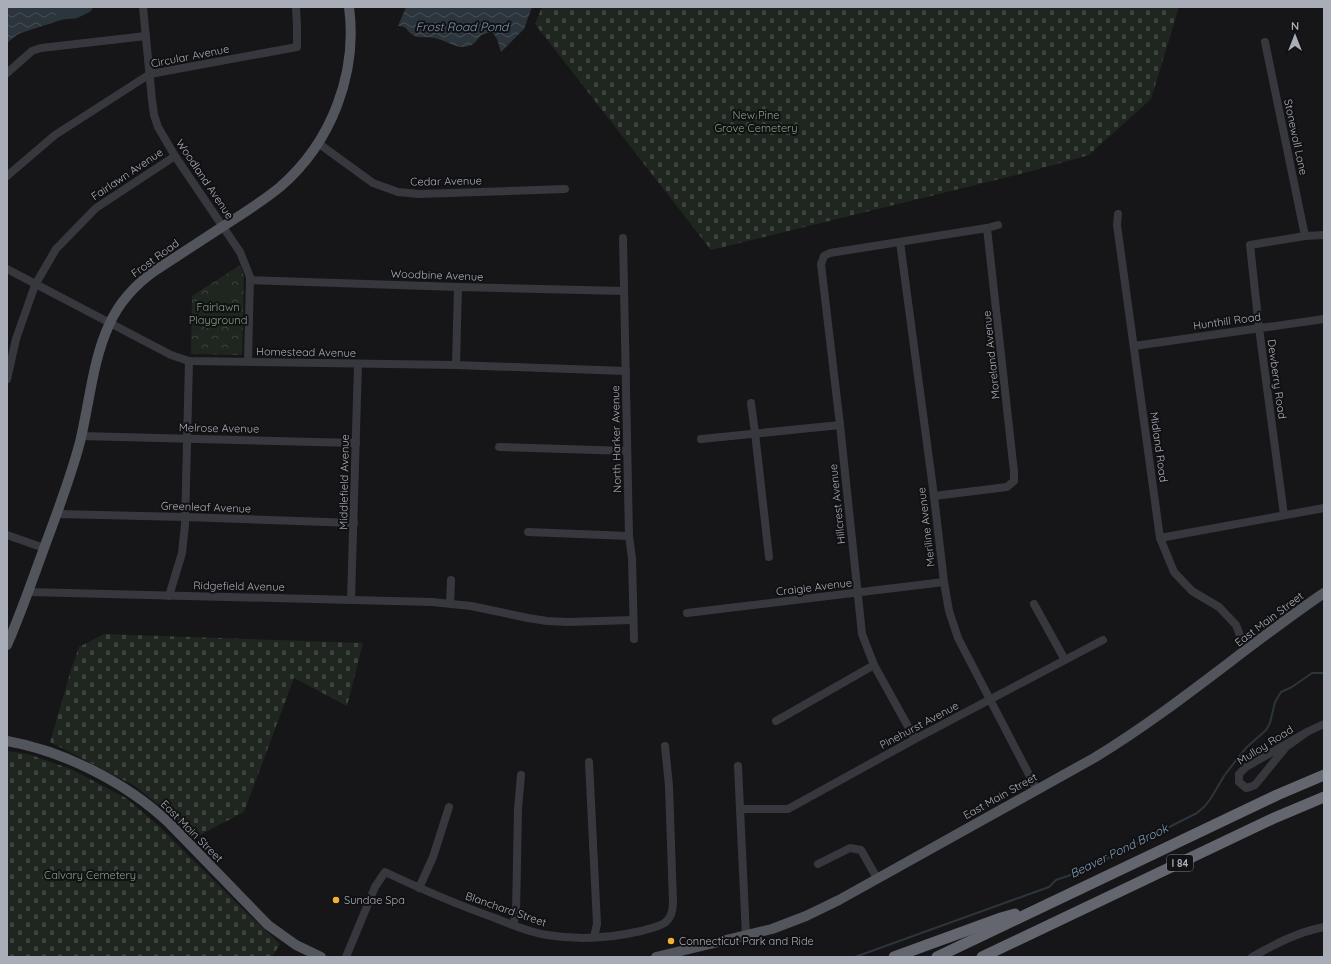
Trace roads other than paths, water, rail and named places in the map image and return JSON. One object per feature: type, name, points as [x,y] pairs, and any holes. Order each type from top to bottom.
[{"type":"highway","name":"I 84","points":[[937,957],[1277,795],[1324,775]]},
{"type":"highway","name":"I 84","points":[[982,957],[1272,819],[1324,798]]},
{"type":"highway","points":[[894,957],[1001,918],[1015,914],[1029,913]]},
{"type":"highway","points":[[1000,957],[1024,944],[1038,931]]},
{"type":"main road","name":"Frost Road","points":[[7,645],[57,514],[81,436],[101,350],[110,323],[123,301],[140,282],[263,200],[280,187],[301,165],[318,143],[332,118],[340,98],[346,76],[350,46],[349,7]]},
{"type":"main road","name":"East Main Street","points":[[659,957],[778,927],[800,919],[839,900],[1122,741],[1324,593]]},
{"type":"main road","name":"East Main Street","points":[[7,741],[42,750],[72,762],[116,784],[146,804],[163,817],[261,918],[307,954],[321,957]]},
{"type":"street","name":"Woodland Avenue","points":[[143,7],[154,115],[158,127],[175,156],[240,252],[249,272],[248,361]]},
{"type":"street","name":"Circular Avenue","points":[[7,176],[55,135],[150,74],[297,48],[296,7]]},
{"type":"street","points":[[7,73],[32,52],[41,48],[146,36]]},
{"type":"street","name":"Stonewall Lane","points":[[1265,42],[1305,236]]},
{"type":"street","name":"Cedar Avenue","points":[[318,143],[373,183],[398,192],[419,194],[565,189]]},
{"type":"street","name":"Fairlawn Avenue","points":[[7,380],[16,339],[35,285],[56,248],[96,208],[175,156]]},
{"type":"street","name":"Midland Road","points":[[1118,214],[1117,225],[1160,538],[1174,572],[1192,591],[1219,607],[1236,625],[1246,651]]},
{"type":"street","points":[[900,242],[998,225]]},
{"type":"street","name":"Moreland Avenue","points":[[934,496],[1007,487],[1014,481],[1014,464],[987,228]]},
{"type":"street","points":[[1305,236],[1324,235]]},
{"type":"street","name":"Dewberry Road","points":[[1284,515],[1259,328],[1250,245],[1305,236]]},
{"type":"street","name":"North Harker Avenue","points":[[623,238],[628,536],[632,558],[634,639]]},
{"type":"street","name":"Hillcrest Avenue","points":[[900,242],[830,253],[824,256],[821,264],[862,634],[874,665],[915,739]]},
{"type":"street","name":"Meriline Avenue","points":[[900,242],[949,611],[958,638],[1037,790]]},
{"type":"street","name":"Homestead Avenue","points":[[7,269],[171,355],[189,361],[456,365],[626,371]]},
{"type":"street","name":"Woodbine Avenue","points":[[250,280],[624,291]]},
{"type":"street","points":[[456,365],[458,287]]},
{"type":"street","name":"Hunthill Road","points":[[1134,346],[1324,319]]},
{"type":"street","points":[[169,596],[182,553],[188,438],[189,361]]},
{"type":"street","name":"Middlefield Avenue","points":[[351,600],[358,364]]},
{"type":"street","points":[[751,403],[769,557]]},
{"type":"street","points":[[701,439],[840,425]]},
{"type":"street","name":"Melrose Avenue","points":[[81,436],[356,443]]},
{"type":"street","points":[[499,447],[627,451]]},
{"type":"street","points":[[1160,538],[1324,508]]},
{"type":"street","name":"Greenleaf Avenue","points":[[57,514],[354,523]]},
{"type":"street","points":[[528,532],[628,536]]},
{"type":"street","points":[[7,535],[44,548]]},
{"type":"street","points":[[450,604],[451,580]]},
{"type":"street","name":"Craigie Avenue","points":[[687,613],[944,582]]},
{"type":"street","name":"Ridgefield Avenue","points":[[28,592],[450,604],[479,607],[528,618],[553,621],[633,620]]},
{"type":"street","points":[[1034,604],[1065,660]]},
{"type":"street","name":"Pinehurst Avenue","points":[[741,810],[788,809],[915,739],[1103,640]]},
{"type":"street","points":[[776,721],[874,665]]},
{"type":"street","name":"Mulloy Road","points":[[1307,732],[1286,747],[1255,784],[1246,788],[1239,782],[1239,774],[1246,767],[1307,732],[1324,724]]},
{"type":"street","name":"Blanchard Street","points":[[346,957],[375,887],[385,872],[459,905],[513,925],[548,935],[594,937],[622,935],[665,923],[670,917],[673,902],[665,746]]},
{"type":"street","points":[[589,762],[597,924],[594,937]]},
{"type":"street","points":[[738,766],[746,936]]},
{"type":"street","points":[[513,925],[516,914],[518,808],[521,775]]},
{"type":"street","points":[[419,888],[433,857],[449,807]]},
{"type":"street","points":[[818,864],[850,848],[855,848],[861,850],[877,878]]},
{"type":"street","points":[[1252,957],[1276,944],[1309,930],[1324,927]]},
{"type":"water","points":[[7,7],[64,7],[75,13],[73,16],[18,34],[7,43]]},
{"type":"water","name":"Frost Road Pond","points":[[406,7],[532,7],[524,29],[501,52],[497,39],[493,33],[483,34],[476,42],[464,47],[435,38],[415,36],[405,28],[398,26]]},
{"type":"waterway","points":[[61,14],[75,13],[87,7]]},
{"type":"waterway","name":"Beaver Pond Brook","points":[[855,957],[1049,887],[1056,880],[1082,871],[1197,813],[1205,806],[1224,776],[1246,748],[1266,730],[1270,723],[1275,702],[1281,692],[1292,687],[1312,673],[1324,673]]},
{"type":"place","name":"Sundae Spa","points":[[336,900]]},
{"type":"place","name":"Connecticut Park and Ride","points":[[671,941]]},
{"type":"park label","name":"New Pine Grove Cemetery","points":[[756,121]]},
{"type":"park label","name":"Fairlawn Playground","points":[[218,313]]},
{"type":"park label","name":"Calvary Cemetery","points":[[90,875]]}]
